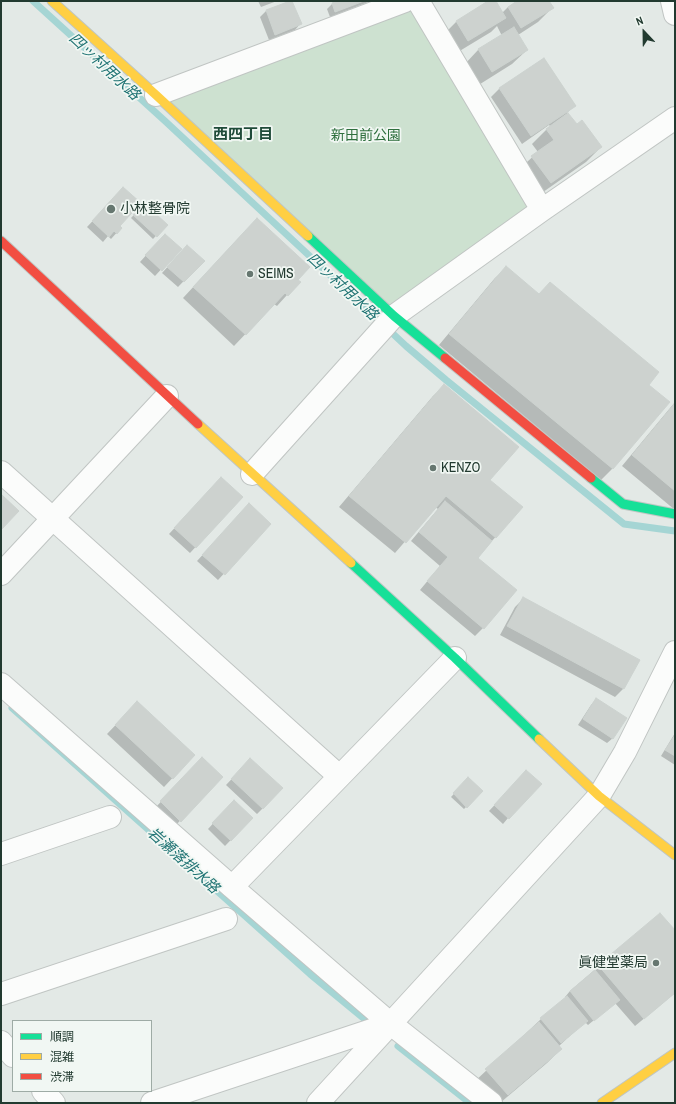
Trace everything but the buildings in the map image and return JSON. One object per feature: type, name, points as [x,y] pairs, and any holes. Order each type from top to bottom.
[{"type":"street","points":[[52,1],[156,95],[394,316],[623,504],[675,514]]},
{"type":"street","points":[[156,95],[405,1]]},
{"type":"street","points":[[418,1],[542,210]]},
{"type":"street","points":[[672,1],[675,14]]},
{"type":"street","points":[[252,474],[394,316],[542,210],[675,118]]},
{"type":"street","points":[[1,241],[167,396],[455,658],[599,796],[675,855]]},
{"type":"street","points":[[1,574],[167,396]]},
{"type":"street","points":[[1,472],[339,776]]},
{"type":"street","points":[[318,1103],[599,796],[625,752],[675,652]]},
{"type":"street","points":[[232,887],[455,658]]},
{"type":"street","points":[[1,684],[232,887],[391,1024],[491,1103]]},
{"type":"street","points":[[1,854],[110,817]]},
{"type":"street","points":[[1,994],[226,919]]},
{"type":"street","points":[[152,1103],[391,1024]]},
{"type":"street","points":[[1,1042],[12,1055]]},
{"type":"street","points":[[602,1103],[675,1054]]},
{"type":"street","points":[[44,1092],[54,1103]]},
{"type":"green space","name":"新田前公園","points":[[418,1],[542,210],[394,316],[156,95]]},
{"type":"waterway","name":"四ッ村用水路","points":[[33,1],[165,121],[406,346],[446,380],[624,524],[675,531]]},
{"type":"waterway","name":"岩瀬落排水路","points":[[12,708],[310,974],[367,1021]]},
{"type":"waterway","name":"岩瀬落排水路","points":[[398,1046],[470,1103]]},
{"type":"traffic: fast","points":[[308,236],[394,316],[445,358]]},
{"type":"traffic: fast","points":[[591,478],[623,504],[675,514]]},
{"type":"traffic: fast","points":[[351,563],[455,658],[539,739]]},
{"type":"traffic: slow","points":[[52,1],[308,236]]},
{"type":"traffic: slow","points":[[198,424],[351,563]]},
{"type":"traffic: slow","points":[[539,739],[599,796],[675,855]]},
{"type":"traffic: slow","points":[[602,1103],[675,1053]]},
{"type":"traffic: jam","points":[[1,241],[198,424]]},
{"type":"traffic: jam","points":[[445,358],[591,478]]},
{"type":"place","name":"小林整骨院","points":[[111,209]]},
{"type":"place","name":"SEIMS","points":[[250,274]]},
{"type":"place","name":"KENZO","points":[[433,468]]},
{"type":"place","name":"眞健堂薬局","points":[[656,963]]},
{"type":"district","name":"西四丁目","points":[[243,135]]}]
